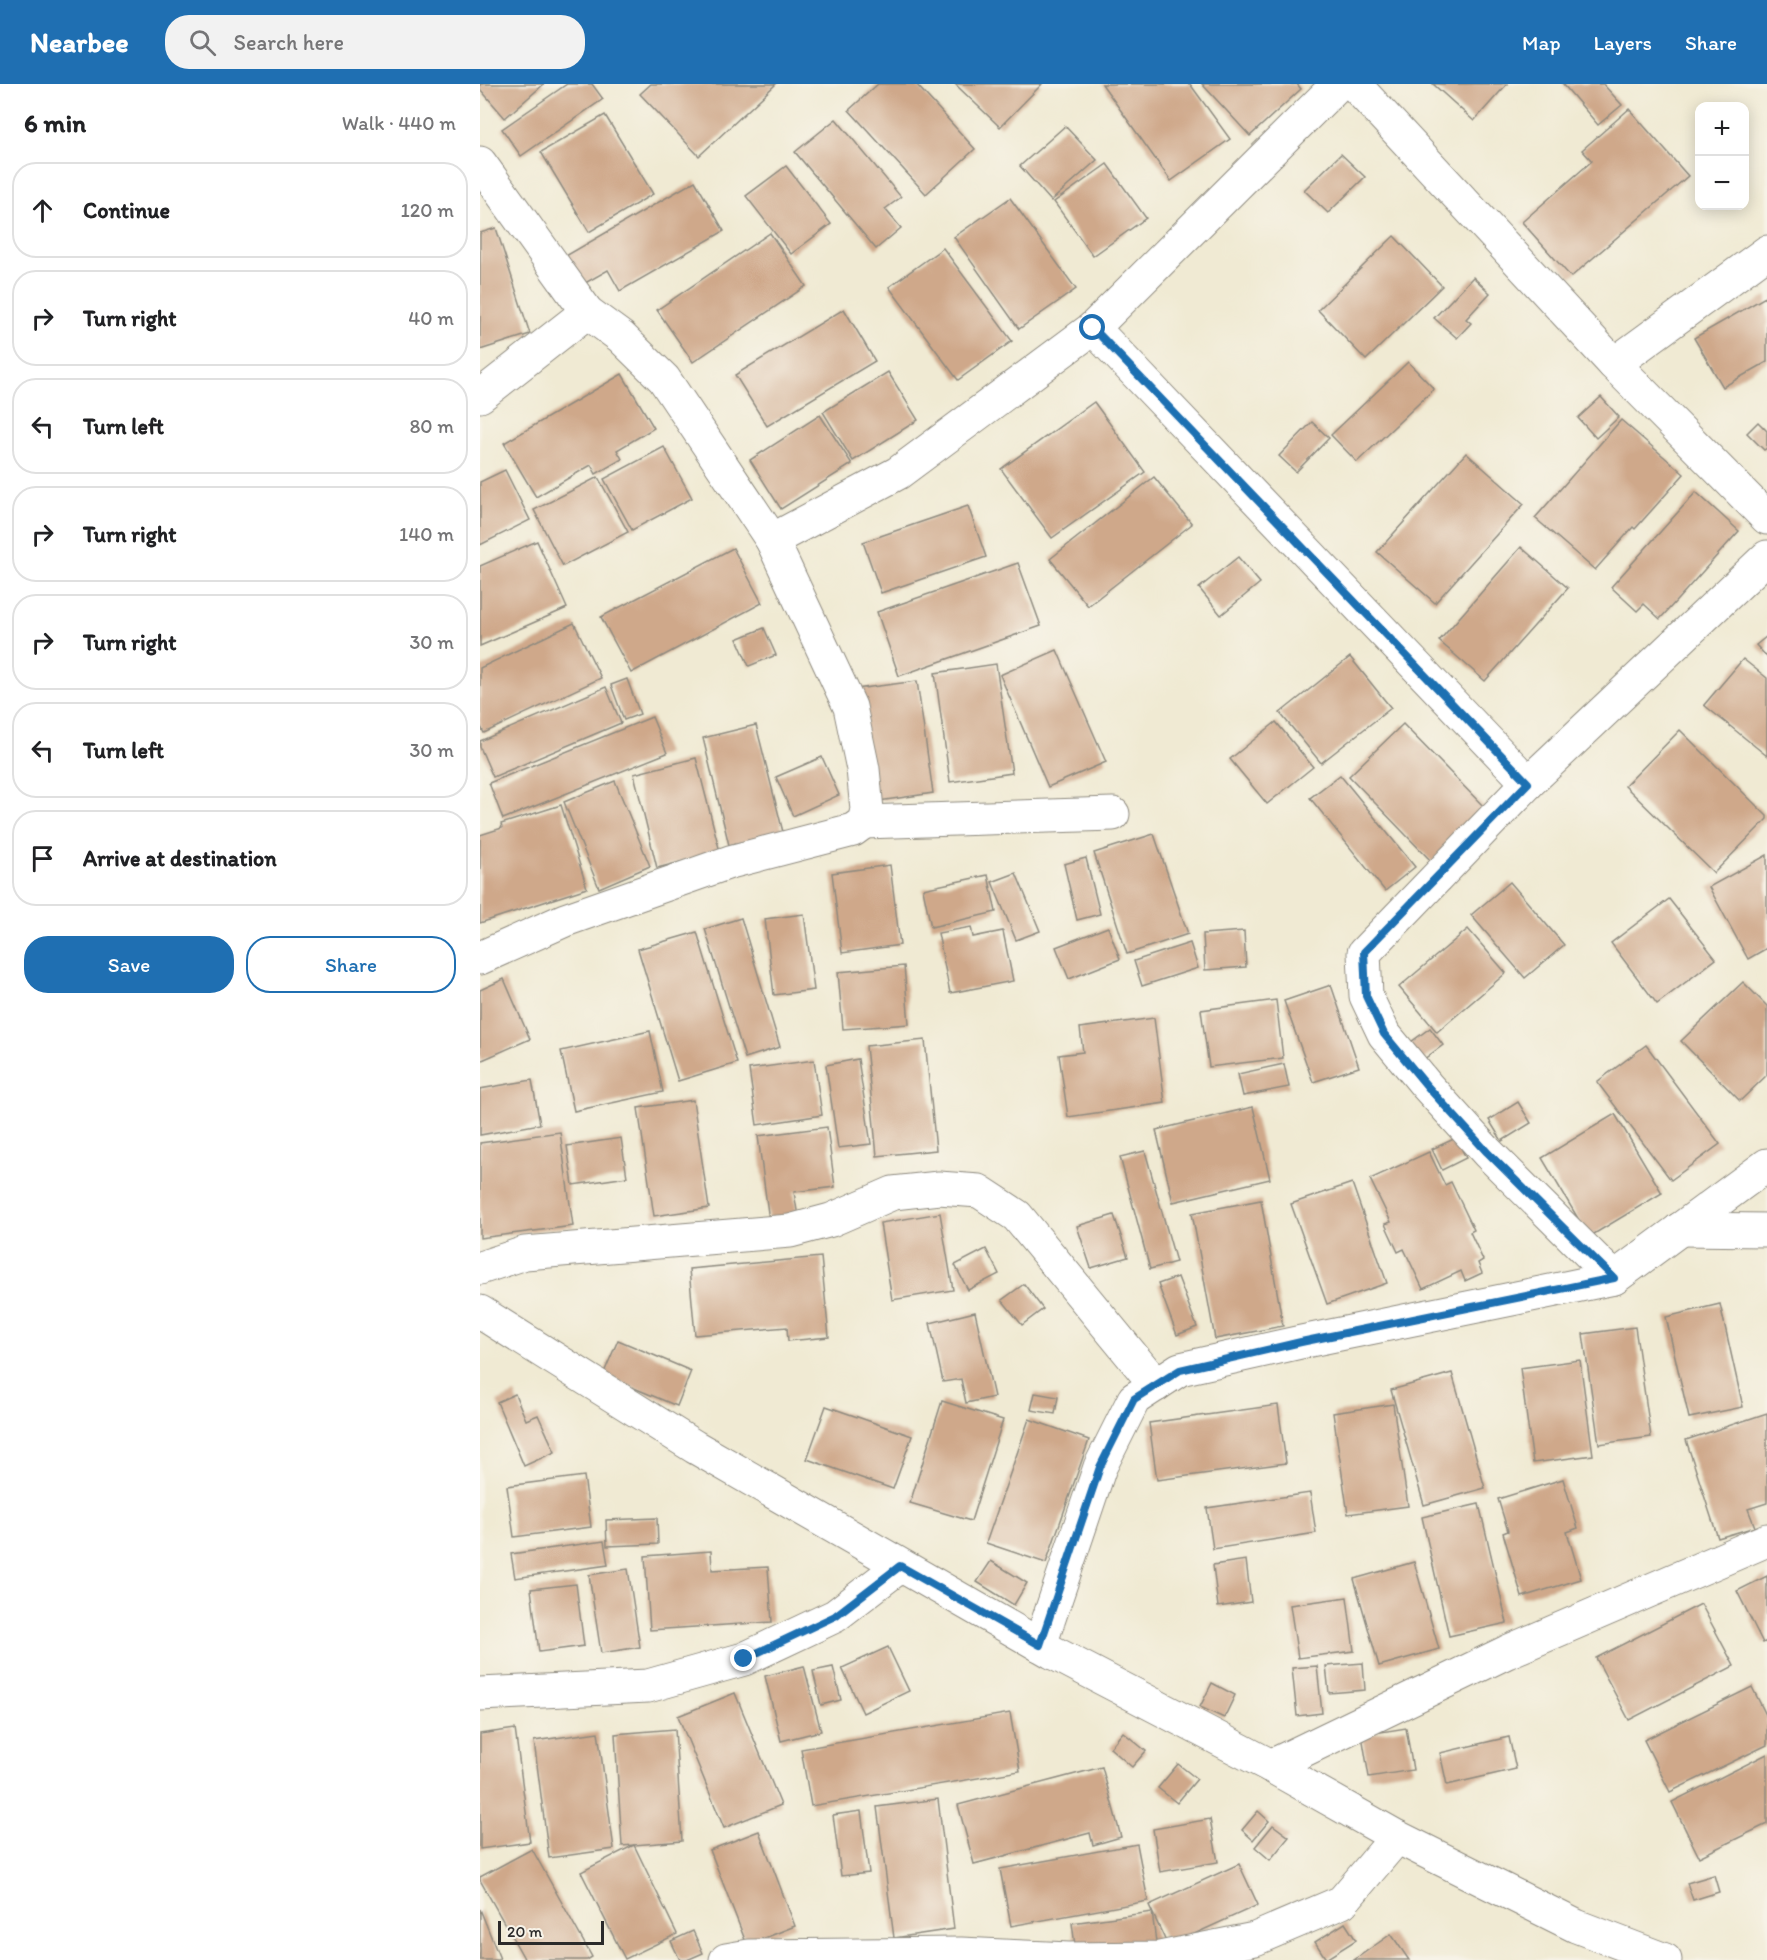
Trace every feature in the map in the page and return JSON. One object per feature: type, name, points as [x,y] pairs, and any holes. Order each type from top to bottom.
[{"type":"street","points":[[772,540],[898,473],[1093,328],[1338,84]]},
{"type":"street","points":[[1354,84],[1614,364],[1767,518]]},
{"type":"street","points":[[480,163],[587,312],[621,337],[664,379],[772,540],[850,707],[864,770],[867,810],[864,822]]},
{"type":"street","points":[[1614,364],[1767,252]]},
{"type":"street","points":[[480,396],[587,312]]},
{"type":"street","points":[[1093,328],[1528,783]]},
{"type":"street","points":[[1614,1278],[1487,1152],[1427,1086],[1384,1034],[1366,996],[1364,952],[1528,783],[1767,557]]},
{"type":"street","points":[[480,958],[587,912],[730,862],[853,830],[864,822],[1113,814]]},
{"type":"street","points":[[1040,1645],[1100,1467],[1134,1399],[1180,1370],[1301,1342],[1614,1278],[1767,1165]]},
{"type":"street","points":[[480,1268],[525,1253],[790,1231],[831,1220],[893,1193],[939,1188],[979,1191],[1017,1216],[1156,1385]]},
{"type":"street","points":[[1680,1229],[1767,1230]]},
{"type":"street","points":[[480,1312],[694,1447],[1040,1645],[1271,1766],[1397,1836],[1576,1926],[1665,1960]]},
{"type":"street","points":[[1271,1766],[1507,1652],[1767,1540]]},
{"type":"street","points":[[480,1694],[648,1686],[744,1659],[835,1616],[900,1566]]},
{"type":"street","points":[[726,1960],[749,1956],[950,1954],[1069,1959],[1160,1959],[1255,1939],[1342,1902],[1397,1836]]},
{"type":"building","points":[[480,84],[544,84],[505,118],[480,89]]},
{"type":"building","points":[[567,84],[592,84],[603,99],[521,156],[502,129]]},
{"type":"building","points":[[651,84],[776,84],[699,156],[640,94]]},
{"type":"building","points":[[878,84],[916,84],[975,149],[926,194],[849,110]]},
{"type":"building","points":[[955,84],[1042,84],[1000,127]]},
{"type":"building","points":[[1102,84],[1190,84],[1230,139],[1171,181]]},
{"type":"building","points":[[1202,84],[1297,84],[1301,89],[1250,136]]},
{"type":"building","points":[[1433,84],[1507,84],[1474,121]]},
{"type":"building","points":[[1563,84],[1603,84],[1622,105],[1598,125]]},
{"type":"building","points":[[1629,109],[1688,176],[1571,277],[1522,222],[1592,161],[1582,150]]},
{"type":"building","points":[[605,115],[653,194],[589,232],[541,152]]},
{"type":"building","points":[[836,119],[901,197],[885,209],[901,228],[876,249],[795,152]]},
{"type":"building","points":[[1065,126],[1097,160],[1051,201],[1020,166]]},
{"type":"building","points":[[1341,154],[1365,177],[1328,213],[1304,190]]},
{"type":"building","points":[[1107,164],[1146,218],[1093,256],[1054,202]]},
{"type":"building","points":[[786,166],[831,224],[791,254],[746,196]]},
{"type":"building","points":[[695,181],[724,231],[620,291],[608,270],[580,286],[564,257]]},
{"type":"building","points":[[1010,198],[1076,289],[1019,329],[954,237]]},
{"type":"building","points":[[496,228],[530,334],[480,350],[480,233]]},
{"type":"building","points":[[770,233],[806,286],[693,362],[657,310]]},
{"type":"building","points":[[1394,236],[1442,286],[1366,360],[1318,310]]},
{"type":"building","points":[[943,248],[1012,341],[958,380],[889,287]]},
{"type":"building","points":[[1473,277],[1490,293],[1466,319],[1471,323],[1457,338],[1434,318]]},
{"type":"building","points":[[1767,296],[1767,362],[1723,387],[1694,338]]},
{"type":"building","points":[[844,309],[875,361],[767,426],[735,375]]},
{"type":"building","points":[[1408,362],[1434,389],[1357,462],[1331,435]]},
{"type":"building","points":[[888,372],[918,420],[853,461],[823,412]]},
{"type":"building","points":[[622,374],[654,428],[617,450],[622,459],[596,474],[591,465],[536,497],[504,443]]},
{"type":"building","points":[[1601,397],[1619,417],[1596,438],[1578,418]]},
{"type":"building","points":[[1094,402],[1145,472],[1052,538],[1001,469]]},
{"type":"building","points":[[820,415],[852,464],[781,509],[750,460]]},
{"type":"building","points":[[1621,420],[1684,474],[1595,570],[1535,518]]},
{"type":"building","points":[[1312,422],[1329,438],[1296,472],[1279,456]]},
{"type":"building","points":[[1758,422],[1767,431],[1767,448],[1764,450],[1747,433]]},
{"type":"building","points":[[664,447],[692,498],[632,530],[604,479]]},
{"type":"building","points":[[1466,453],[1524,504],[1435,603],[1377,552]]},
{"type":"building","points":[[505,470],[530,520],[480,545],[480,482]]},
{"type":"building","points":[[598,477],[628,532],[563,566],[534,510]]},
{"type":"building","points":[[1154,477],[1192,524],[1088,606],[1050,559]]},
{"type":"building","points":[[1696,492],[1739,531],[1660,619],[1644,604],[1637,611],[1611,587]]},
{"type":"building","points":[[968,506],[986,557],[881,593],[863,542]]},
{"type":"building","points":[[537,541],[567,608],[480,646],[480,566]]},
{"type":"building","points":[[1521,547],[1568,588],[1485,681],[1439,641]]},
{"type":"building","points":[[733,548],[762,603],[631,673],[601,617]]},
{"type":"building","points":[[1238,557],[1260,583],[1221,615],[1199,588]]},
{"type":"building","points":[[1018,563],[1041,626],[899,676],[877,612]]},
{"type":"building","points":[[574,623],[601,678],[484,733],[480,725],[480,668]]},
{"type":"building","points":[[764,628],[776,655],[749,666],[737,639]]},
{"type":"building","points":[[1767,636],[1767,657],[1756,645]]},
{"type":"building","points":[[1057,650],[1106,762],[1048,787],[1000,675]]},
{"type":"building","points":[[1350,657],[1391,708],[1321,763],[1280,713]]},
{"type":"building","points":[[1743,659],[1767,678],[1767,756],[1704,705]]},
{"type":"building","points":[[996,664],[1012,773],[950,782],[935,673]]},
{"type":"building","points":[[627,679],[640,714],[624,720],[611,685]]},
{"type":"building","points":[[917,681],[933,793],[872,802],[856,689]]},
{"type":"building","points":[[606,687],[621,723],[493,777],[480,747],[480,741]]},
{"type":"building","points":[[652,717],[667,753],[503,819],[489,783]]},
{"type":"building","points":[[1276,722],[1313,767],[1267,804],[1230,759]]},
{"type":"building","points":[[1403,724],[1487,810],[1432,862],[1349,776]]},
{"type":"building","points":[[756,725],[783,832],[729,845],[703,738]]},
{"type":"building","points":[[1680,730],[1767,816],[1767,819],[1714,873],[1625,786]]},
{"type":"building","points":[[822,757],[839,795],[793,816],[776,777]]},
{"type":"building","points":[[696,758],[720,852],[657,868],[634,774]]},
{"type":"building","points":[[1340,775],[1415,867],[1385,891],[1310,798]]},
{"type":"building","points":[[615,781],[650,866],[599,888],[564,802]]},
{"type":"building","points":[[561,805],[587,888],[480,923],[480,835],[502,828],[501,824]]},
{"type":"building","points":[[1154,834],[1188,934],[1127,954],[1094,853]]},
{"type":"building","points":[[1767,855],[1767,948],[1748,959],[1709,887]]},
{"type":"building","points":[[1086,858],[1100,914],[1077,920],[1064,864]]},
{"type":"building","points":[[890,865],[900,945],[842,953],[832,873]]},
{"type":"building","points":[[1016,873],[1040,931],[1016,940],[992,882]]},
{"type":"building","points":[[988,875],[996,912],[931,927],[923,889]]},
{"type":"building","points":[[1510,882],[1564,945],[1525,978],[1471,915]]},
{"type":"building","points":[[1669,899],[1716,959],[1657,1004],[1611,943]]},
{"type":"building","points":[[804,914],[814,990],[774,995],[765,919]]},
{"type":"building","points":[[741,918],[780,1047],[745,1058],[705,929]]},
{"type":"building","points":[[971,927],[973,937],[1003,931],[1013,981],[950,993],[938,933]]},
{"type":"building","points":[[1108,927],[1120,959],[1069,979],[1056,947]]},
{"type":"building","points":[[1468,929],[1506,973],[1437,1032],[1399,987]]},
{"type":"building","points":[[1244,931],[1246,967],[1205,970],[1203,934]]},
{"type":"building","points":[[697,932],[737,1063],[678,1081],[638,949]]},
{"type":"building","points":[[1190,943],[1198,968],[1142,986],[1134,961]]},
{"type":"building","points":[[904,966],[909,1024],[843,1029],[838,972]]},
{"type":"building","points":[[504,979],[530,1039],[480,1061],[480,990]]},
{"type":"building","points":[[1743,982],[1767,1006],[1767,1075],[1740,1101],[1681,1041]]},
{"type":"building","points":[[1331,985],[1359,1067],[1313,1082],[1284,1001]]},
{"type":"building","points":[[1276,1000],[1283,1058],[1209,1067],[1201,1010]]},
{"type":"building","points":[[1154,1018],[1165,1103],[1068,1117],[1059,1055],[1083,1052],[1080,1028]]},
{"type":"building","points":[[1430,1028],[1443,1045],[1420,1062],[1407,1045]]},
{"type":"building","points":[[650,1031],[663,1092],[574,1111],[561,1051]]},
{"type":"building","points":[[925,1040],[936,1150],[877,1156],[866,1046]]},
{"type":"building","points":[[1646,1045],[1720,1144],[1671,1180],[1597,1082]]},
{"type":"building","points":[[858,1059],[871,1144],[838,1148],[826,1065]]},
{"type":"building","points":[[814,1060],[822,1115],[757,1125],[749,1069]]},
{"type":"building","points":[[1284,1064],[1289,1087],[1243,1096],[1238,1074]]},
{"type":"building","points":[[532,1080],[540,1124],[480,1135],[480,1089]]},
{"type":"building","points":[[693,1100],[709,1208],[654,1216],[638,1108]]},
{"type":"building","points":[[1518,1102],[1531,1123],[1502,1141],[1489,1120]]},
{"type":"building","points":[[1253,1107],[1270,1179],[1173,1202],[1156,1130]]},
{"type":"building","points":[[1615,1114],[1662,1193],[1589,1237],[1542,1158]]},
{"type":"building","points":[[827,1127],[835,1187],[794,1192],[798,1217],[769,1221],[758,1136]]},
{"type":"building","points":[[560,1132],[573,1226],[480,1238],[480,1143]]},
{"type":"building","points":[[621,1138],[627,1177],[573,1185],[567,1146]]},
{"type":"building","points":[[1456,1138],[1466,1158],[1442,1170],[1432,1149]]},
{"type":"building","points":[[1145,1151],[1176,1262],[1150,1269],[1120,1157]]},
{"type":"building","points":[[1429,1152],[1445,1185],[1451,1182],[1474,1230],[1470,1232],[1483,1260],[1478,1263],[1482,1273],[1465,1281],[1461,1271],[1423,1289],[1404,1249],[1398,1252],[1385,1224],[1391,1222],[1370,1179]]},
{"type":"building","points":[[1352,1183],[1387,1283],[1327,1304],[1291,1204]]},
{"type":"building","points":[[1261,1200],[1283,1326],[1215,1339],[1192,1213]]},
{"type":"building","points":[[940,1213],[953,1290],[892,1300],[880,1223]]},
{"type":"building","points":[[1114,1215],[1128,1257],[1091,1268],[1077,1226]]},
{"type":"building","points":[[986,1249],[999,1274],[968,1290],[955,1265]]},
{"type":"building","points":[[821,1257],[829,1337],[788,1341],[787,1327],[695,1335],[689,1269]]},
{"type":"building","points":[[1178,1277],[1197,1327],[1177,1335],[1158,1284]]},
{"type":"building","points":[[1024,1284],[1043,1309],[1022,1325],[1002,1300]]},
{"type":"building","points":[[1720,1304],[1743,1407],[1689,1418],[1666,1317]]},
{"type":"building","points":[[975,1312],[994,1397],[966,1403],[961,1379],[943,1382],[930,1323]]},
{"type":"building","points":[[1635,1327],[1651,1437],[1599,1444],[1583,1334]]},
{"type":"building","points":[[618,1340],[691,1371],[677,1406],[603,1375]]},
{"type":"building","points":[[1580,1360],[1593,1455],[1533,1463],[1520,1368]]},
{"type":"building","points":[[1452,1373],[1485,1488],[1424,1505],[1391,1390]]},
{"type":"building","points":[[1035,1393],[1058,1397],[1055,1414],[1031,1410]]},
{"type":"building","points":[[515,1394],[526,1420],[538,1415],[555,1452],[524,1466],[497,1402]]},
{"type":"building","points":[[942,1401],[1003,1420],[971,1521],[910,1503]]},
{"type":"building","points":[[1393,1404],[1408,1506],[1348,1514],[1333,1413]]},
{"type":"building","points":[[1278,1405],[1286,1463],[1157,1480],[1149,1423]]},
{"type":"building","points":[[826,1406],[912,1436],[893,1489],[807,1459]]},
{"type":"building","points":[[1767,1413],[1767,1503],[1748,1509],[1755,1527],[1718,1538],[1686,1440]]},
{"type":"building","points":[[1029,1419],[1089,1440],[1046,1563],[986,1543]]},
{"type":"building","points":[[584,1476],[591,1527],[514,1537],[507,1486]]},
{"type":"building","points":[[1563,1479],[1578,1528],[1567,1532],[1581,1579],[1522,1597],[1503,1533],[1508,1531],[1498,1499]]},
{"type":"building","points":[[1310,1493],[1316,1533],[1213,1549],[1207,1508]]},
{"type":"building","points":[[1479,1504],[1507,1623],[1449,1636],[1422,1517]]},
{"type":"building","points":[[657,1518],[658,1544],[607,1546],[606,1520]]},
{"type":"building","points":[[604,1541],[608,1565],[515,1578],[511,1554]]},
{"type":"building","points":[[711,1551],[712,1570],[768,1567],[772,1622],[650,1630],[645,1556]]},
{"type":"building","points":[[1246,1560],[1251,1602],[1218,1607],[1213,1565]]},
{"type":"building","points":[[991,1561],[1027,1583],[1014,1605],[977,1582]]},
{"type":"building","points":[[1414,1562],[1439,1649],[1379,1666],[1354,1579]]},
{"type":"building","points":[[628,1569],[640,1647],[601,1653],[589,1575]]},
{"type":"building","points":[[1767,1576],[1767,1641],[1763,1643],[1737,1591]]},
{"type":"building","points":[[576,1584],[584,1646],[539,1652],[531,1589]]},
{"type":"building","points":[[1347,1597],[1354,1651],[1298,1658],[1290,1605]]},
{"type":"building","points":[[1701,1604],[1734,1666],[1629,1720],[1596,1658]]},
{"type":"building","points":[[888,1647],[909,1691],[863,1713],[842,1668]]},
{"type":"building","points":[[1363,1663],[1365,1690],[1329,1693],[1326,1666]]},
{"type":"building","points":[[804,1666],[821,1731],[781,1741],[765,1676]]},
{"type":"building","points":[[1317,1666],[1322,1713],[1297,1716],[1292,1668]]},
{"type":"building","points":[[833,1667],[841,1700],[821,1705],[813,1671]]},
{"type":"building","points":[[1212,1683],[1235,1695],[1224,1718],[1200,1707]]},
{"type":"building","points":[[1752,1687],[1767,1717],[1767,1745],[1670,1792],[1644,1740]]},
{"type":"building","points":[[735,1693],[781,1805],[724,1828],[678,1716]]},
{"type":"building","points":[[1010,1713],[1020,1771],[811,1806],[801,1749]]},
{"type":"building","points":[[1406,1728],[1413,1770],[1369,1777],[1362,1735]]},
{"type":"building","points":[[515,1729],[530,1842],[480,1849],[480,1734]]},
{"type":"building","points":[[675,1729],[682,1841],[622,1846],[615,1734]]},
{"type":"building","points":[[598,1732],[614,1849],[549,1858],[534,1741]]},
{"type":"building","points":[[1123,1732],[1146,1751],[1132,1767],[1110,1748]]},
{"type":"building","points":[[1509,1737],[1516,1769],[1447,1785],[1440,1753]]},
{"type":"building","points":[[1767,1754],[1767,1824],[1699,1857],[1672,1802]]},
{"type":"building","points":[[1178,1764],[1197,1779],[1177,1803],[1158,1788]]},
{"type":"building","points":[[1102,1767],[1121,1837],[1093,1845],[1090,1833],[974,1864],[958,1805]]},
{"type":"building","points":[[938,1799],[954,1929],[894,1938],[877,1807]]},
{"type":"building","points":[[861,1811],[869,1873],[841,1876],[833,1815]]},
{"type":"building","points":[[1258,1811],[1269,1821],[1253,1840],[1242,1830]]},
{"type":"building","points":[[1210,1819],[1218,1862],[1160,1872],[1153,1829]]},
{"type":"building","points":[[1273,1825],[1289,1837],[1270,1860],[1255,1847]]},
{"type":"building","points":[[759,1831],[795,1926],[747,1945],[710,1850]]},
{"type":"building","points":[[1137,1844],[1148,1901],[1011,1926],[1000,1869]]},
{"type":"building","points":[[634,1845],[677,1934],[625,1959],[581,1872]]},
{"type":"building","points":[[532,1849],[592,1957],[587,1960],[525,1960],[480,1880],[480,1877]]},
{"type":"building","points":[[1239,1864],[1258,1905],[1168,1946],[1149,1905]]},
{"type":"building","points":[[1714,1875],[1719,1892],[1693,1900],[1687,1883]]},
{"type":"building","points":[[480,1909],[500,1959],[480,1960]]},
{"type":"building","points":[[1152,1912],[1156,1942],[1076,1953],[1072,1923]]},
{"type":"building","points":[[1345,1923],[1356,1940],[1326,1959],[1315,1942]]},
{"type":"building","points":[[693,1931],[703,1953],[687,1960],[680,1960],[671,1941]]},
{"type":"building","points":[[1391,1934],[1409,1960],[1354,1960]]},
{"type":"route","points":[[744,1659],[835,1616],[900,1566],[1040,1645],[1100,1467],[1134,1399],[1180,1370],[1301,1342],[1614,1278],[1487,1152],[1427,1086],[1384,1034],[1366,996],[1364,952],[1528,783],[1093,328]]}]
